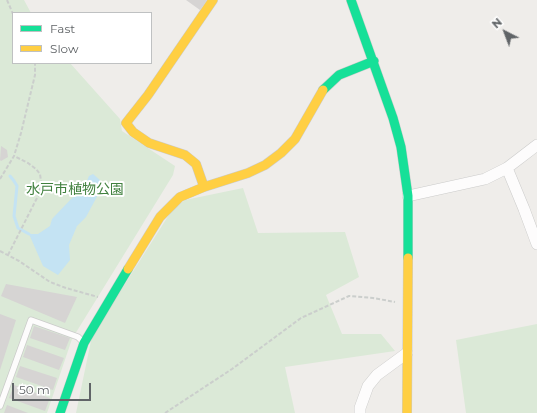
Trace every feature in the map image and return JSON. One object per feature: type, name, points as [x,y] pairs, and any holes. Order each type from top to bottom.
[{"type":"street","points":[[204,187],[196,164],[185,155],[148,143],[133,132],[126,123],[132,113],[148,95],[213,0]]},
{"type":"street","points":[[351,0],[393,118],[401,147],[408,196],[407,413]]},
{"type":"street","points":[[60,413],[84,343],[160,217],[180,197],[204,187],[248,173],[265,165],[295,139],[318,97],[326,86],[340,75],[357,67],[374,62]]},
{"type":"street","points":[[408,196],[485,179],[507,168],[537,145]]},
{"type":"street","points":[[507,168],[537,244]]},
{"type":"street","points":[[360,413],[360,408],[368,386],[377,375],[407,353]]},
{"type":"lane","points":[[0,406],[31,320],[78,337],[84,343]]},
{"type":"path","points":[[7,0],[12,12]]},
{"type":"path","points":[[0,179],[14,156],[21,133],[34,75],[35,64]]},
{"type":"path","points":[[8,255],[39,194],[42,182],[40,174],[36,169],[14,156]]},
{"type":"path","points":[[0,251],[50,282],[101,298],[108,302]]},
{"type":"path","points":[[165,413],[232,368],[301,318],[349,296],[373,298],[394,303],[408,300]]},
{"type":"green space","name":"水戸市植物公園","points":[[0,0],[24,0],[30,12],[12,12],[12,64],[71,64],[120,119],[122,131],[175,166],[173,175],[72,339],[47,413],[0,413]]},
{"type":"green space","points":[[243,188],[258,233],[345,232],[359,277],[326,295],[342,334],[381,334],[395,351],[285,367],[295,413],[76,413],[92,336],[172,210],[185,200]]},
{"type":"green space","points":[[537,324],[537,413],[466,413],[456,340]]},
{"type":"water","points":[[93,174],[101,181],[100,191],[86,217],[77,226],[69,245],[70,260],[58,275],[43,266],[29,234],[38,234],[50,226],[52,219],[72,198],[82,193],[89,176]]},
{"type":"building","points":[[186,0],[207,0],[200,10]]},
{"type":"building","points":[[1,146],[7,150],[8,157],[1,161],[0,160]]},
{"type":"building","points":[[6,284],[77,297],[65,323],[1,296]]},
{"type":"building","points":[[0,314],[16,320],[0,370]]},
{"type":"building","points":[[34,326],[70,338],[65,350],[30,338]]},
{"type":"building","points":[[27,345],[64,358],[59,370],[23,357]]},
{"type":"building","points":[[20,366],[57,378],[53,390],[16,377]]},
{"type":"building","points":[[14,385],[50,398],[45,411],[9,398]]},
{"type":"building","points":[[7,405],[28,413],[4,413]]},
{"type":"waterway","points":[[10,176],[17,186],[14,216],[18,228],[29,234]]},
{"type":"traffic: fast","points":[[351,0],[393,118],[401,147],[408,196],[408,258]]},
{"type":"traffic: fast","points":[[323,90],[339,75],[374,61]]},
{"type":"traffic: fast","points":[[60,413],[84,343],[128,269]]},
{"type":"traffic: slow","points":[[204,187],[196,164],[185,155],[149,143],[133,132],[126,123],[148,95],[213,0]]},
{"type":"traffic: slow","points":[[128,269],[160,217],[180,197],[204,187],[248,173],[265,165],[281,153],[295,139],[323,90]]},
{"type":"traffic: slow","points":[[407,413],[408,258]]}]
